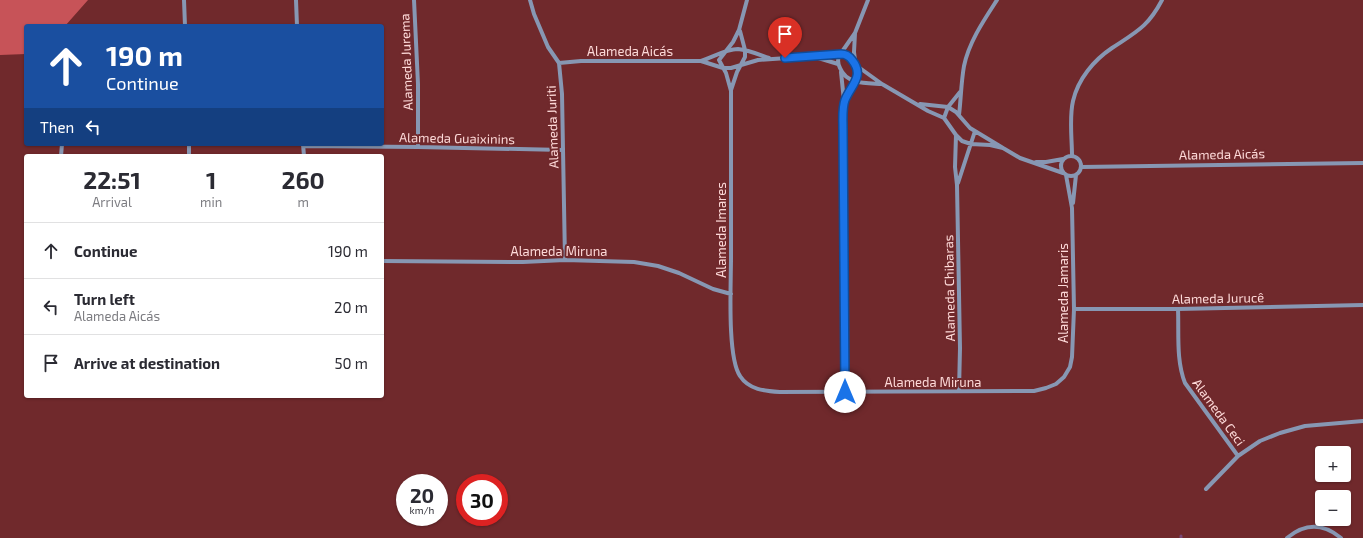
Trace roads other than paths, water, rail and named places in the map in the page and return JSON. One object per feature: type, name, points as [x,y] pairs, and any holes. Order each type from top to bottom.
[{"type":"street","points":[[184,0],[185,24]]},
{"type":"street","points":[[296,0],[297,24]]},
{"type":"street","name":"Alameda Jurema","points":[[414,0],[418,84],[418,147]]},
{"type":"street","name":"Alameda Juriti","points":[[530,0],[534,14],[548,47],[559,63],[562,94],[565,260]]},
{"type":"street","points":[[731,91],[719,60],[740,30],[747,0]]},
{"type":"street","points":[[844,101],[856,82],[857,77],[854,52],[856,33],[868,0]]},
{"type":"street","points":[[959,115],[965,64],[971,45],[997,0]]},
{"type":"street","points":[[1072,156],[1071,116],[1073,100],[1087,71],[1097,60],[1112,48],[1128,39],[1148,22],[1162,0]]},
{"type":"street","points":[[731,91],[740,65],[745,57],[745,50],[740,30]]},
{"type":"street","points":[[856,33],[838,58],[838,64],[842,72],[846,77],[856,82],[882,84]]},
{"type":"street","name":"Alameda Aicás","points":[[701,61],[724,52],[738,49],[771,59]]},
{"type":"street","points":[[841,54],[847,56],[856,66],[882,84],[944,118],[962,141],[971,144],[990,145],[1003,148]]},
{"type":"street","name":"Alameda Aicás","points":[[559,63],[581,61],[701,61],[723,68],[731,68],[754,61],[841,54]]},
{"type":"street","name":"Alameda Aicás","points":[[813,56],[838,64]]},
{"type":"street","points":[[842,72],[844,101],[845,392]]},
{"type":"street","name":"Alameda Imares","points":[[731,91],[732,351],[736,369]]},
{"type":"street","points":[[944,118],[948,107],[961,92]]},
{"type":"street","points":[[917,104],[948,107],[959,115],[966,125],[1020,158],[1071,176],[1076,175],[1081,167],[1078,158],[1072,156],[1046,162],[1032,162]]},
{"type":"street","points":[[957,185],[975,131]]},
{"type":"street","name":"Alameda Chibaras","points":[[956,135],[955,167],[957,185],[960,348],[959,391]]},
{"type":"street","name":"Alameda Guaixinins","points":[[360,146],[563,150]]},
{"type":"street","points":[[1063,159],[1061,166],[1065,174]]},
{"type":"street","name":"Alameda Aicás","points":[[1081,167],[1363,163]]},
{"type":"street","name":"Alameda Jamaris","points":[[1065,174],[1072,208]]},
{"type":"street","name":"Alameda Jamaris","points":[[1064,377],[1070,367],[1072,358],[1074,310],[1072,208],[1076,175]]},
{"type":"street","name":"Alameda Miruna","points":[[384,262],[523,262],[565,260],[634,262],[658,266],[679,273],[713,289],[731,294]]},
{"type":"street","name":"Alameda Jurucê","points":[[1074,310],[1363,305]]},
{"type":"street","name":"Alameda Ceci","points":[[1178,309],[1180,363],[1181,373],[1185,383],[1238,456]]},
{"type":"street","name":"Alameda Miruna","points":[[736,369],[745,382],[760,390],[780,392],[1034,391],[1056,384],[1064,377]]},
{"type":"street","points":[[1206,489],[1238,456],[1260,442],[1280,433],[1305,426],[1363,421]]},
{"type":"street","points":[[1287,538],[1304,527],[1315,526],[1326,528],[1341,538]]}]
